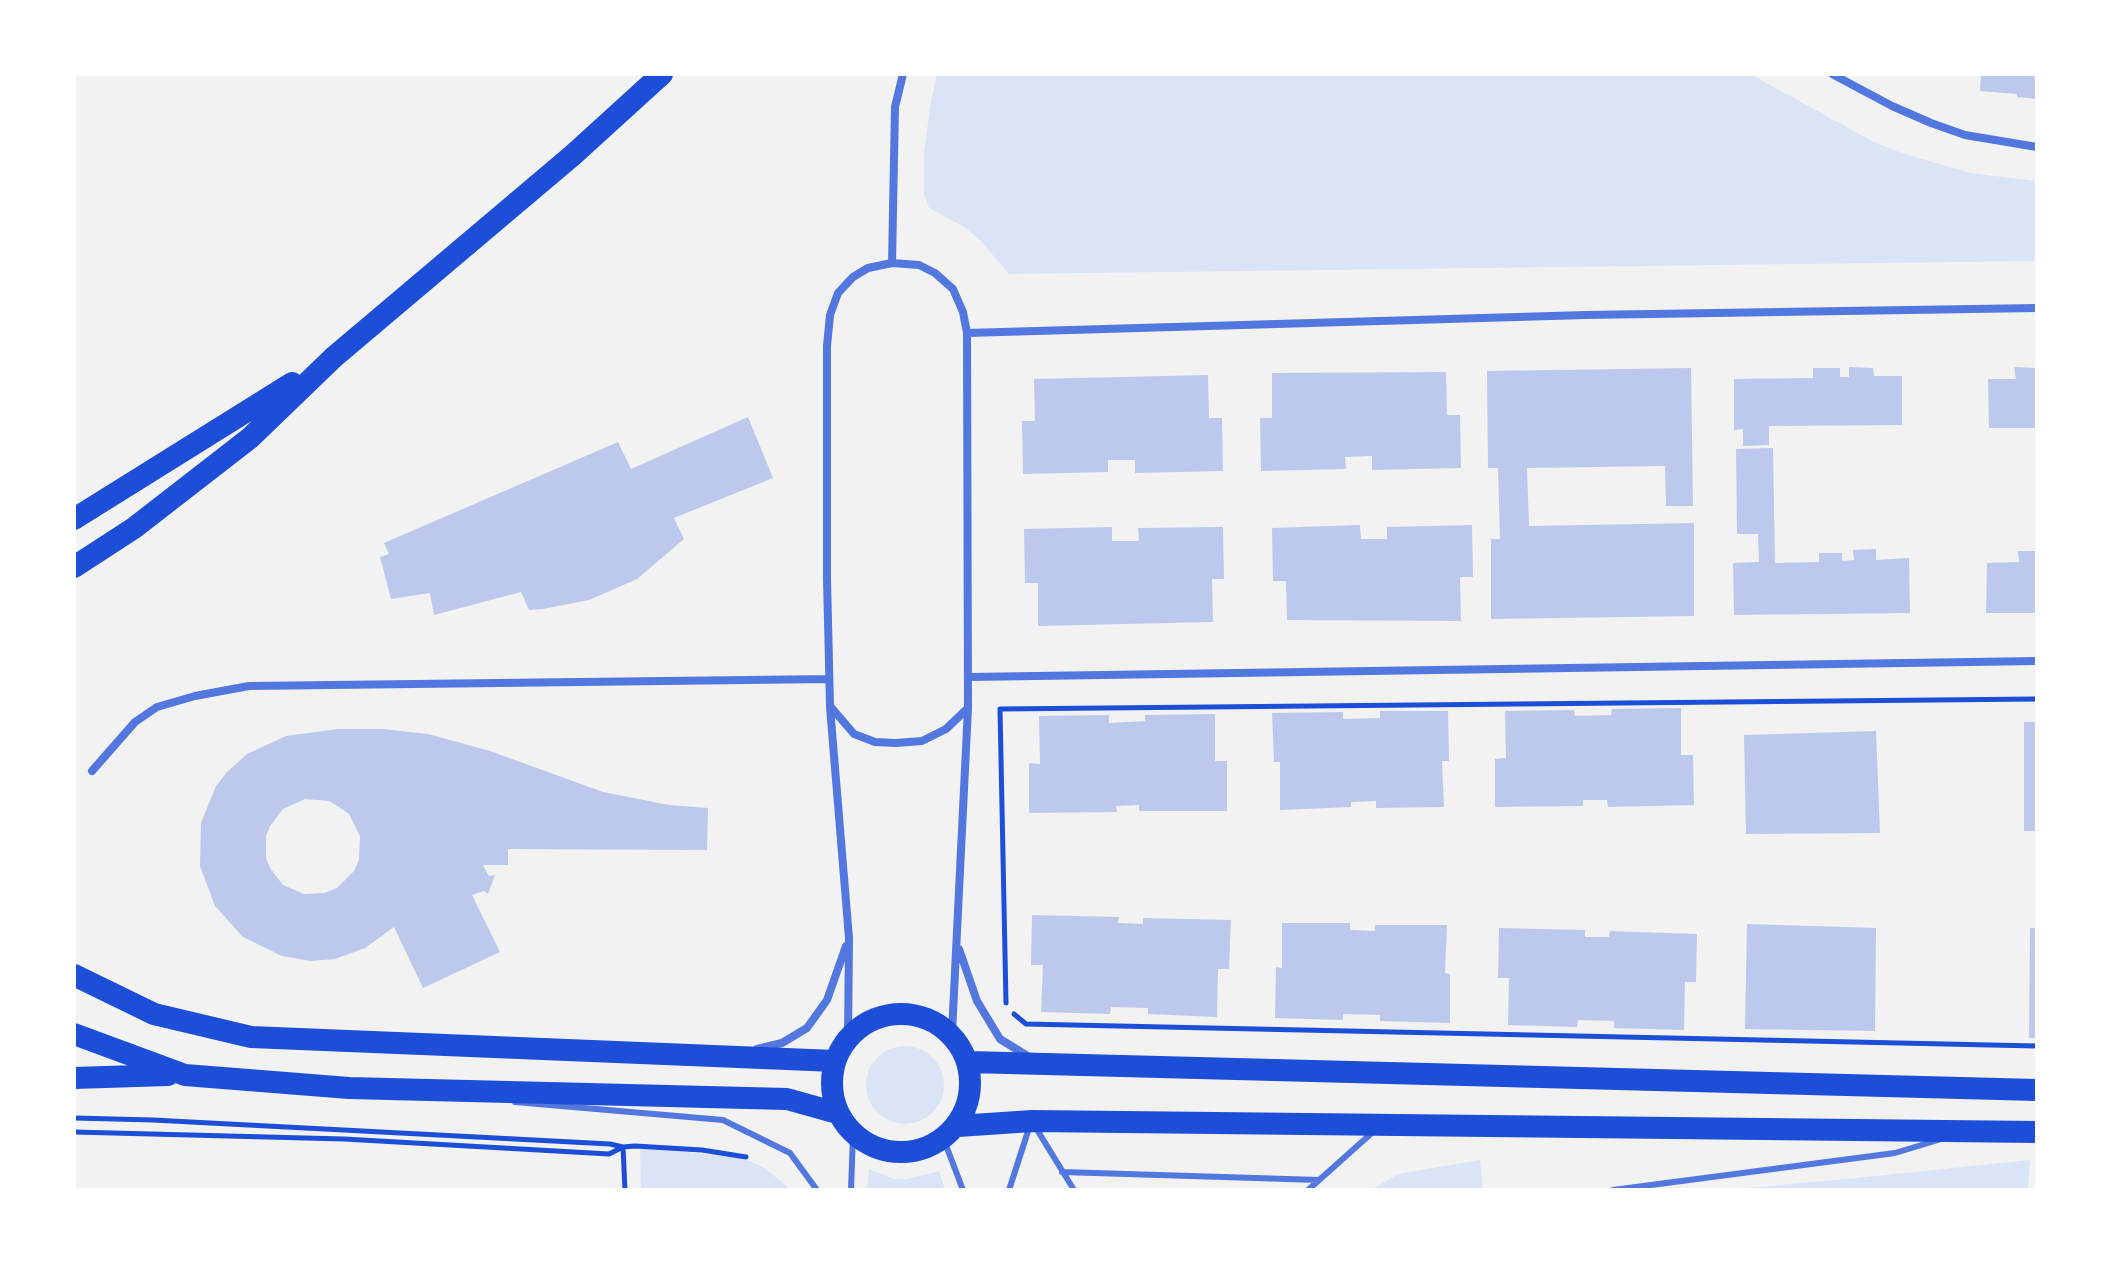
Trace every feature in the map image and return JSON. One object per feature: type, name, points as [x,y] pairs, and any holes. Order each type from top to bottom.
[{"type":"highway","points":[[74,567],[134,528],[250,438],[334,357],[573,155],[662,74]]},
{"type":"highway","points":[[74,519],[334,357]]},
{"type":"highway","points":[[74,975],[154,1014],[251,1037],[835,1061]]},
{"type":"highway","points":[[951,1133],[971,1096],[969,1062],[952,1033],[919,1015],[880,1016],[848,1037],[835,1061],[831,1087],[837,1113],[853,1134],[881,1151],[914,1152],[951,1133],[1032,1121],[2037,1132]]},
{"type":"highway","points":[[74,1034],[185,1075]]},
{"type":"highway","points":[[969,1062],[2037,1090]]},
{"type":"highway","points":[[74,1078],[185,1075],[300,1086],[787,1099],[837,1113]]},
{"type":"street","points":[[892,263],[895,107],[903,74]]},
{"type":"street","points":[[1832,74],[1892,106],[1942,127],[1965,135],[2037,147]]},
{"type":"street","points":[[848,1037],[849,938],[829,679],[827,346],[830,315],[838,293],[853,277],[868,268],[892,263],[919,265],[935,273],[953,289],[963,312],[967,333],[969,677],[952,1033]]},
{"type":"street","points":[[967,333],[1586,315],[2037,308]]},
{"type":"street","points":[[969,677],[2037,661]]},
{"type":"street","points":[[92,771],[135,722],[157,707],[249,686],[829,679]]},
{"type":"street","points":[[830,706],[854,734],[875,742],[896,743],[922,741],[946,729],[968,708]]},
{"type":"street","points":[[731,1055],[782,1043],[807,1028],[827,1000],[849,938]]},
{"type":"street","points":[[957,943],[977,1001],[1000,1039],[1023,1055],[1057,1066]]},
{"type":"lane","points":[[469,1092],[529,1105],[723,1120],[790,1153],[817,1190]]},
{"type":"lane","points":[[1032,1121],[1074,1190]]},
{"type":"lane","points":[[1009,1190],[1032,1121]]},
{"type":"lane","points":[[1308,1190],[1382,1124]]},
{"type":"lane","points":[[1613,1190],[1895,1153],[1969,1131]]},
{"type":"lane","points":[[951,1133],[963,1190]]},
{"type":"lane","points":[[851,1190],[853,1134]]},
{"type":"lane","points":[[1062,1172],[1319,1180]]},
{"type":"path","points":[[2037,699],[1000,709],[1006,1002],[1014,1016],[1026,1024],[2037,1046]]},
{"type":"path","points":[[74,1118],[547,1140],[702,1150],[760,1160]]},
{"type":"path","points":[[74,1132],[344,1139],[609,1154],[623,1147]]},
{"type":"path","points":[[623,1147],[625,1190]]},
{"type":"shaded area","points":[[937,74],[1750,74],[1872,141],[1899,152],[1970,173],[2037,181],[2037,261],[1009,274],[979,239],[929,208],[924,194],[924,153]]},
{"type":"shaded area","points":[[905,1046],[920,1049],[932,1058],[941,1070],[944,1085],[941,1100],[932,1112],[920,1121],[905,1124],[890,1121],[878,1112],[869,1100],[866,1085],[869,1070],[878,1058],[890,1049]]},
{"type":"shaded area","points":[[640,1147],[750,1161],[763,1167],[792,1190],[641,1190]]},
{"type":"shaded area","points":[[1480,1160],[1483,1190],[1371,1190],[1398,1174]]},
{"type":"shaded area","points":[[2030,1160],[2028,1190],[1725,1190],[1846,1179]]},
{"type":"shaded area","points":[[869,1169],[894,1179],[908,1179],[939,1171],[945,1190],[867,1190]]},
{"type":"building","points":[[1981,74],[2037,74],[2037,99],[1980,91]]},
{"type":"building","points":[[1849,367],[1873,368],[1874,376],[1902,376],[1902,425],[1769,426],[1769,445],[1743,446],[1743,429],[1734,430],[1734,379],[1813,378],[1813,368],[1840,368],[1840,377],[1849,377]]},
{"type":"building","points":[[2014,367],[2037,368],[2037,428],[1989,428],[1988,379],[2016,379]]},
{"type":"building","points":[[1691,368],[1693,506],[1666,506],[1665,466],[1527,468],[1529,526],[1694,523],[1694,616],[1491,619],[1491,539],[1500,539],[1498,468],[1488,468],[1487,371]]},
{"type":"building","points":[[1446,372],[1447,415],[1460,415],[1461,468],[1372,470],[1372,456],[1345,457],[1346,469],[1261,471],[1260,418],[1272,418],[1272,373]]},
{"type":"building","points":[[1208,375],[1209,418],[1222,418],[1223,471],[1135,473],[1135,460],[1108,460],[1108,472],[1023,474],[1022,421],[1035,421],[1034,379]]},
{"type":"building","points":[[748,417],[773,478],[674,518],[684,539],[637,579],[589,600],[543,609],[529,610],[521,592],[434,615],[430,593],[391,599],[380,557],[389,554],[384,543],[618,442],[631,469]]},
{"type":"building","points":[[1773,448],[1775,563],[1819,562],[1819,553],[1842,553],[1842,561],[1854,560],[1853,550],[1876,549],[1876,560],[1909,558],[1910,613],[1734,615],[1733,563],[1759,562],[1758,534],[1737,534],[1736,449]]},
{"type":"building","points":[[1360,525],[1361,539],[1387,539],[1387,527],[1472,525],[1473,577],[1460,577],[1461,621],[1287,620],[1286,581],[1273,581],[1272,528]]},
{"type":"building","points":[[1112,527],[1112,541],[1139,541],[1138,528],[1223,527],[1224,579],[1212,579],[1213,622],[1038,626],[1038,583],[1025,583],[1024,529]]},
{"type":"building","points":[[2018,551],[2037,551],[2037,613],[1986,613],[1987,563],[2019,562]]},
{"type":"building","points":[[1681,708],[1681,755],[1693,755],[1694,805],[1608,807],[1607,800],[1583,800],[1583,806],[1495,807],[1495,759],[1506,758],[1505,711],[1574,710],[1575,716],[1611,715],[1612,709]]},
{"type":"building","points":[[1380,711],[1448,711],[1449,761],[1442,761],[1444,807],[1376,808],[1376,801],[1351,802],[1351,807],[1280,810],[1280,762],[1274,762],[1272,713],[1343,712],[1343,719],[1380,718]]},
{"type":"building","points":[[1215,714],[1215,761],[1227,761],[1227,811],[1139,811],[1139,805],[1116,806],[1117,812],[1029,813],[1029,763],[1040,764],[1039,716],[1109,715],[1109,723],[1145,721],[1145,715]]},
{"type":"building","points":[[2024,722],[2037,722],[2037,831],[2024,831]]},
{"type":"building","points":[[338,729],[383,729],[428,734],[490,751],[603,792],[669,805],[708,808],[707,850],[508,849],[508,865],[483,865],[489,876],[495,875],[488,894],[484,891],[472,895],[500,952],[423,988],[394,927],[365,948],[335,959],[311,961],[282,956],[243,937],[215,906],[200,866],[201,823],[216,786],[247,754],[286,736]],"holes":[[[305,799],[329,801],[349,814],[360,836],[359,860],[354,871],[337,888],[325,893],[304,894],[283,885],[270,868],[266,858],[266,836],[283,809]]]},
{"type":"building","points":[[1876,731],[1880,833],[1746,834],[1744,735]]},
{"type":"building","points":[[1032,915],[1119,917],[1118,923],[1143,924],[1143,918],[1231,920],[1229,969],[1218,969],[1217,1017],[1148,1014],[1148,1008],[1111,1007],[1110,1014],[1041,1012],[1043,965],[1031,965]]},
{"type":"building","points":[[1282,923],[1350,923],[1350,930],[1375,931],[1375,925],[1447,925],[1445,973],[1450,974],[1450,1023],[1380,1021],[1380,1015],[1343,1014],[1343,1020],[1275,1018],[1276,967],[1282,968]]},
{"type":"building","points":[[1747,924],[1876,928],[1875,1031],[1745,1029]]},
{"type":"building","points":[[1499,928],[1585,930],[1585,937],[1609,937],[1610,931],[1697,934],[1696,982],[1685,982],[1684,1030],[1614,1028],[1614,1021],[1578,1020],[1577,1027],[1508,1025],[1509,978],[1498,978]]},
{"type":"building","points":[[2030,928],[2037,928],[2037,1038],[2029,1038]]}]
